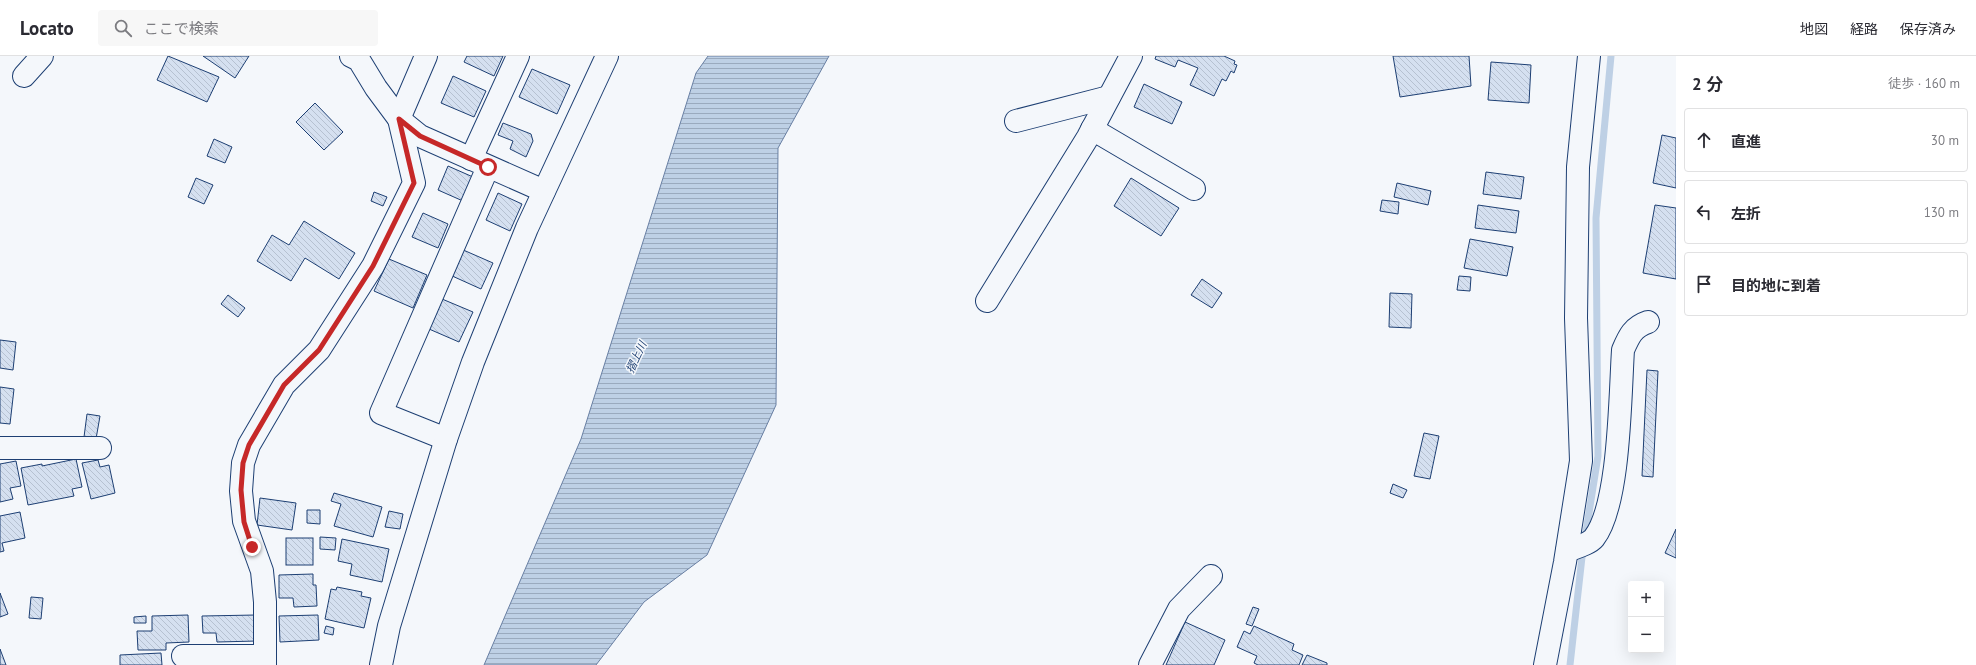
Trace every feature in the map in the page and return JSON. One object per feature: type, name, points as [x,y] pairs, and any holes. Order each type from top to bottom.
[{"type":"street","points":[[24,76],[42,56]]},
{"type":"street","points":[[351,56],[359,60],[376,88],[399,119],[420,136],[544,191]]},
{"type":"street","points":[[183,656],[265,661],[265,602],[262,571],[244,522],[241,490],[243,463],[249,445],[284,385],[319,350],[373,266],[414,183],[399,119],[426,56]]},
{"type":"street","points":[[446,439],[381,413],[480,163],[518,56]]},
{"type":"street","points":[[382,665],[389,626],[446,439],[473,362],[527,228],[607,56]]},
{"type":"street","points":[[988,301],[1092,129],[1131,56]]},
{"type":"street","points":[[1545,665],[1579,546],[1581,460],[1576,318],[1578,167],[1589,56]]},
{"type":"street","points":[[1016,121],[1109,97]]},
{"type":"street","points":[[1092,129],[1194,190]]},
{"type":"street","points":[[1579,546],[1603,522],[1611,496],[1623,350],[1631,332],[1637,325],[1648,322]]},
{"type":"street","points":[[0,448],[100,448]]},
{"type":"street","points":[[1150,665],[1179,609],[1210,576]]},
{"type":"water","name":"摺上川","points":[[708,56],[829,56],[778,148],[776,405],[707,555],[644,602],[596,665],[484,665],[581,439],[696,73]]},
{"type":"building","points":[[168,56],[219,77],[207,102],[157,80]]},
{"type":"building","points":[[203,56],[249,56],[235,78]]},
{"type":"building","points":[[467,56],[503,56],[494,76],[464,62]]},
{"type":"building","points":[[1156,56],[1224,56],[1235,61],[1234,64],[1237,65],[1234,73],[1231,71],[1226,81],[1222,79],[1214,96],[1190,85],[1198,68],[1178,60],[1175,67],[1155,59]]},
{"type":"building","points":[[1393,56],[1469,56],[1471,86],[1400,97]]},
{"type":"building","points":[[1491,62],[1531,65],[1529,103],[1488,100]]},
{"type":"building","points":[[532,69],[570,85],[557,114],[519,97]]},
{"type":"building","points":[[453,76],[486,91],[474,117],[441,103]]},
{"type":"building","points":[[1144,84],[1182,102],[1172,124],[1134,107]]},
{"type":"building","points":[[315,103],[343,132],[324,150],[296,122]]},
{"type":"building","points":[[503,123],[531,134],[533,141],[526,157],[510,149],[513,141],[498,135]]},
{"type":"building","points":[[1662,135],[1676,138],[1676,188],[1653,183]]},
{"type":"building","points":[[214,139],[232,147],[225,163],[207,156]]},
{"type":"building","points":[[448,166],[473,177],[463,201],[438,190]]},
{"type":"building","points":[[1486,172],[1524,177],[1521,199],[1483,194]]},
{"type":"building","points":[[196,178],[213,185],[204,204],[188,197]]},
{"type":"building","points":[[1131,178],[1179,208],[1161,236],[1114,206]]},
{"type":"building","points":[[1397,183],[1431,191],[1428,205],[1394,197]]},
{"type":"building","points":[[374,192],[387,197],[383,206],[371,201]]},
{"type":"building","points":[[498,193],[522,204],[510,231],[486,220]]},
{"type":"building","points":[[1382,200],[1399,202],[1398,214],[1380,211]]},
{"type":"building","points":[[1478,205],[1519,211],[1516,233],[1475,228]]},
{"type":"building","points":[[1655,205],[1676,208],[1676,279],[1643,273]]},
{"type":"building","points":[[423,213],[448,224],[438,248],[412,237]]},
{"type":"building","points":[[304,221],[355,253],[339,279],[305,258],[291,281],[257,261],[272,235],[289,245]]},
{"type":"building","points":[[1470,239],[1513,247],[1507,276],[1464,268]]},
{"type":"building","points":[[461,249],[493,263],[481,289],[450,275]]},
{"type":"building","points":[[389,259],[427,275],[413,308],[374,291]]},
{"type":"building","points":[[1459,276],[1471,277],[1470,291],[1457,290]]},
{"type":"building","points":[[1202,279],[1222,293],[1212,308],[1191,295]]},
{"type":"building","points":[[1390,293],[1412,294],[1411,328],[1389,327]]},
{"type":"building","points":[[228,295],[245,308],[238,317],[221,304]]},
{"type":"building","points":[[442,299],[473,312],[459,342],[429,329]]},
{"type":"building","points":[[0,340],[16,342],[13,370],[0,368]]},
{"type":"building","points":[[1647,370],[1658,371],[1653,477],[1642,476]]},
{"type":"building","points":[[0,387],[14,389],[10,424],[0,423]]},
{"type":"building","points":[[87,414],[100,416],[96,439],[84,437]]},
{"type":"building","points":[[1424,433],[1439,436],[1430,479],[1414,476]]},
{"type":"building","points":[[76,459],[82,487],[72,489],[74,496],[28,505],[21,468],[42,464],[42,466]]},
{"type":"building","points":[[98,460],[100,467],[109,465],[115,493],[91,499],[82,463]]},
{"type":"building","points":[[16,461],[21,486],[10,488],[13,499],[0,502],[0,464]]},
{"type":"building","points":[[1393,484],[1407,490],[1403,498],[1390,493]]},
{"type":"building","points":[[334,493],[382,507],[373,537],[334,526],[341,504],[331,501]]},
{"type":"building","points":[[260,498],[296,503],[292,530],[257,525]]},
{"type":"building","points":[[307,510],[320,510],[320,524],[307,523]]},
{"type":"building","points":[[389,511],[403,514],[400,529],[385,527]]},
{"type":"building","points":[[20,512],[25,538],[2,543],[4,551],[0,552],[0,516]]},
{"type":"building","points":[[1676,529],[1676,558],[1665,553]]},
{"type":"building","points":[[320,537],[336,538],[335,550],[320,549]]},
{"type":"building","points":[[286,538],[313,538],[313,565],[286,565]]},
{"type":"building","points":[[342,539],[389,549],[382,582],[350,575],[352,564],[338,561]]},
{"type":"building","points":[[313,574],[313,585],[316,585],[317,606],[294,607],[293,598],[279,598],[279,575]]},
{"type":"building","points":[[337,587],[362,592],[361,596],[371,598],[364,628],[325,619],[331,589],[336,590]]},
{"type":"building","points":[[0,593],[8,614],[0,617]]},
{"type":"building","points":[[31,597],[43,598],[41,619],[29,618]]},
{"type":"building","points":[[1253,607],[1259,609],[1252,626],[1246,624]]},
{"type":"building","points":[[188,615],[189,642],[166,643],[166,650],[138,650],[137,631],[152,631],[152,616]]},
{"type":"building","points":[[256,615],[257,641],[217,642],[216,633],[203,633],[202,616]]},
{"type":"building","points":[[318,615],[319,640],[280,642],[279,616]]},
{"type":"building","points":[[146,616],[146,623],[134,623],[134,617]]},
{"type":"building","points":[[1185,622],[1225,640],[1214,665],[1166,665]]},
{"type":"building","points":[[326,626],[334,628],[333,635],[324,633]]},
{"type":"building","points":[[1254,626],[1294,644],[1292,650],[1303,655],[1299,665],[1258,665],[1254,663],[1257,656],[1237,647],[1244,631],[1250,634]]},
{"type":"building","points":[[0,649],[6,665],[0,665]]},
{"type":"building","points":[[161,653],[162,665],[120,665],[120,655]]},
{"type":"building","points":[[1307,655],[1327,663],[1327,665],[1302,665]]},
{"type":"waterway","points":[[1585,538],[1598,456],[1596,218],[1611,56]]},
{"type":"waterway","points":[[1570,665],[1583,548]]},
{"type":"route","points":[[252,547],[244,522],[241,490],[243,463],[249,445],[284,385],[319,350],[373,266],[414,183],[399,119],[420,136],[488,167]]}]
